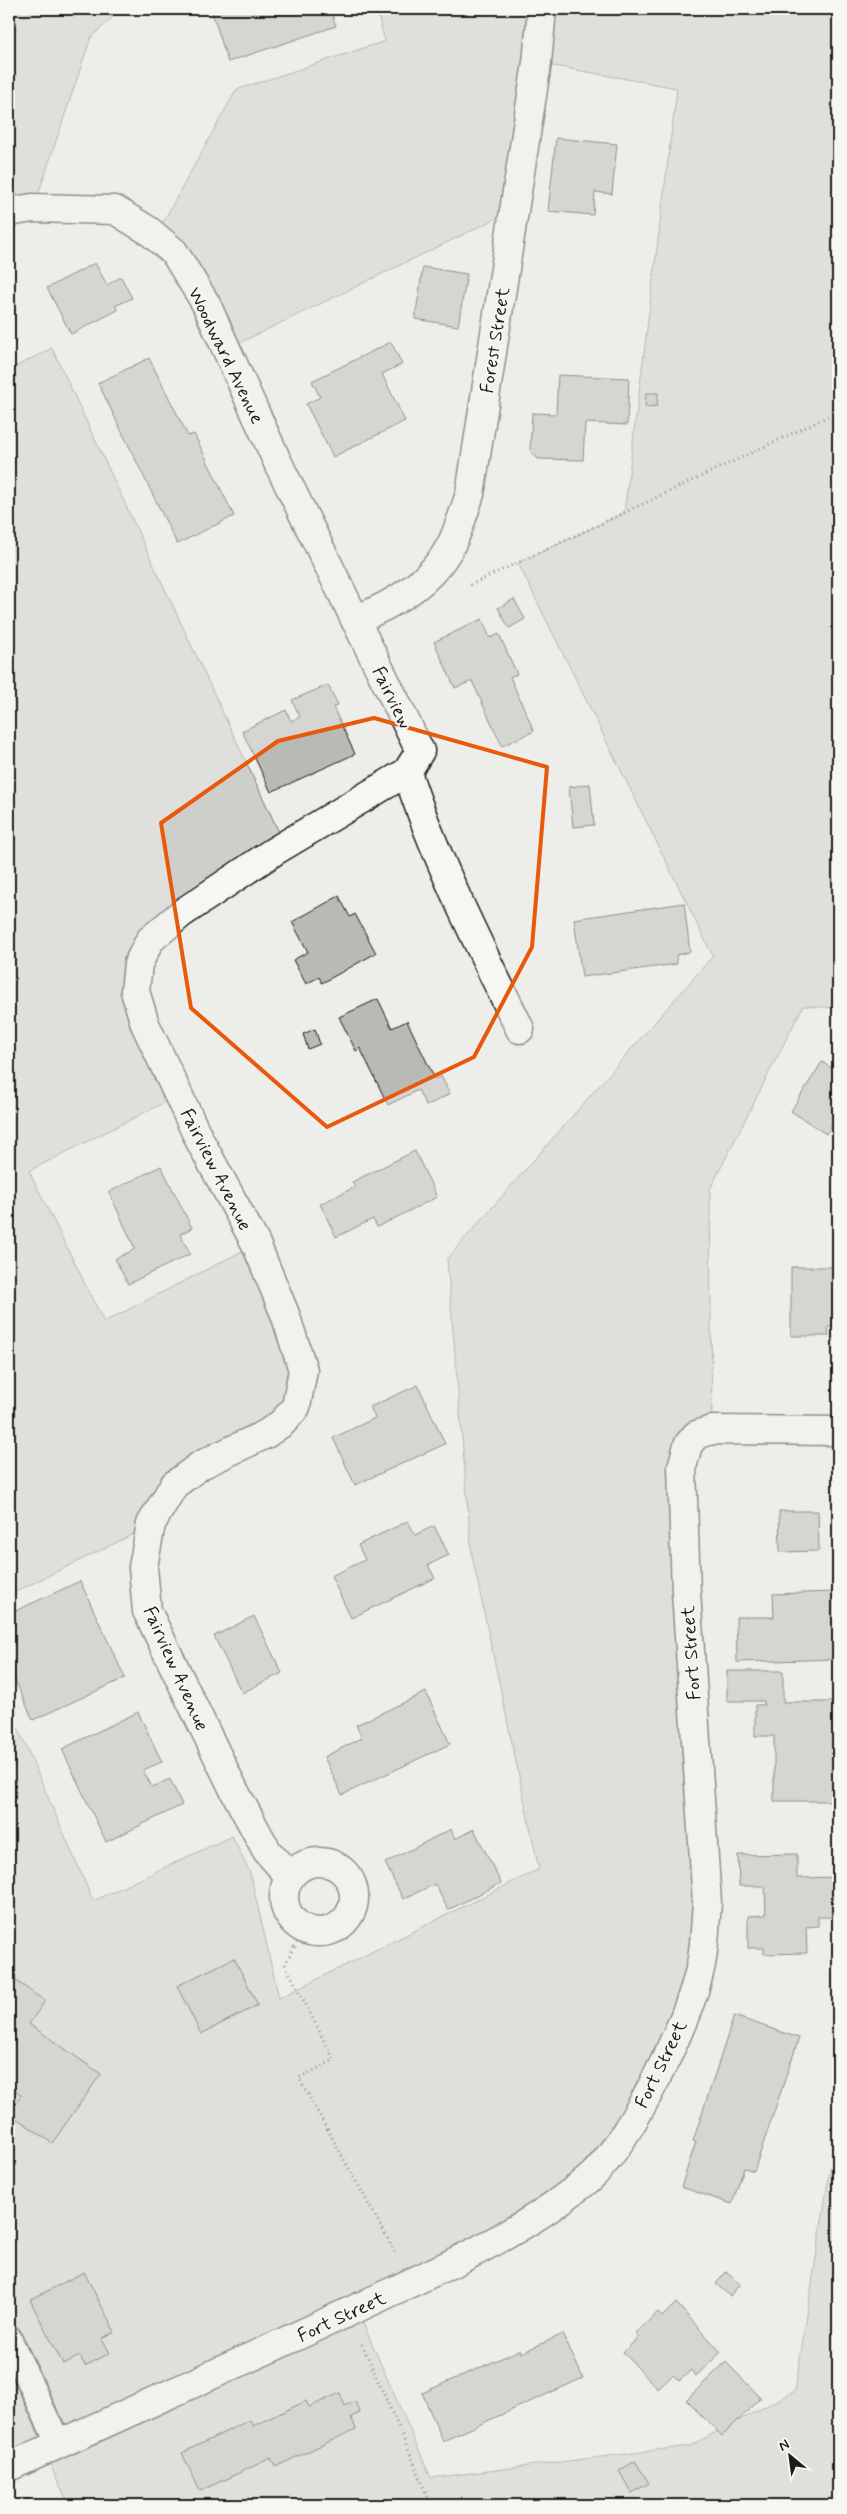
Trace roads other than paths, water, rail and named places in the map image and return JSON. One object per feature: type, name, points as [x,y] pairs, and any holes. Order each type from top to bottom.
[{"type":"street","name":"Forest Street","points":[[355,620],[387,607],[433,573],[451,544],[470,494],[536,63],[542,9]]},
{"type":"street","name":"Woodward Avenue","points":[[9,212],[32,208],[115,210],[149,231],[174,252],[206,304],[278,463],[355,620]]},
{"type":"street","name":"Fairview","points":[[355,620],[420,751],[407,772]]},
{"type":"street","points":[[407,772],[422,817],[472,930],[520,1029]]},
{"type":"street","name":"Fairview Avenue","points":[[290,1877],[267,1851],[234,1792],[147,1611],[143,1567],[151,1524],[174,1485],[201,1465],[266,1434],[282,1423],[296,1407],[303,1370],[285,1314],[256,1244],[200,1140],[145,1024],[135,991],[138,964],[150,940],[182,912],[273,852],[407,772]]},
{"type":"street","name":"Fort Street","points":[[9,2468],[371,2302],[457,2261],[536,2219],[592,2176],[620,2142],[652,2084],[690,2003],[700,1970],[705,1940],[707,1903],[686,1582],[682,1467],[688,1446],[696,1435],[712,1430],[838,1431]]},
{"type":"street","points":[[322,1862],[334,1865],[344,1872],[351,1881],[354,1905],[350,1916],[341,1925],[320,1933],[304,1929],[291,1919],[285,1909],[284,1892],[290,1877],[299,1868],[322,1862]]},
{"type":"lane","points":[[9,2338],[59,2445]]}]
